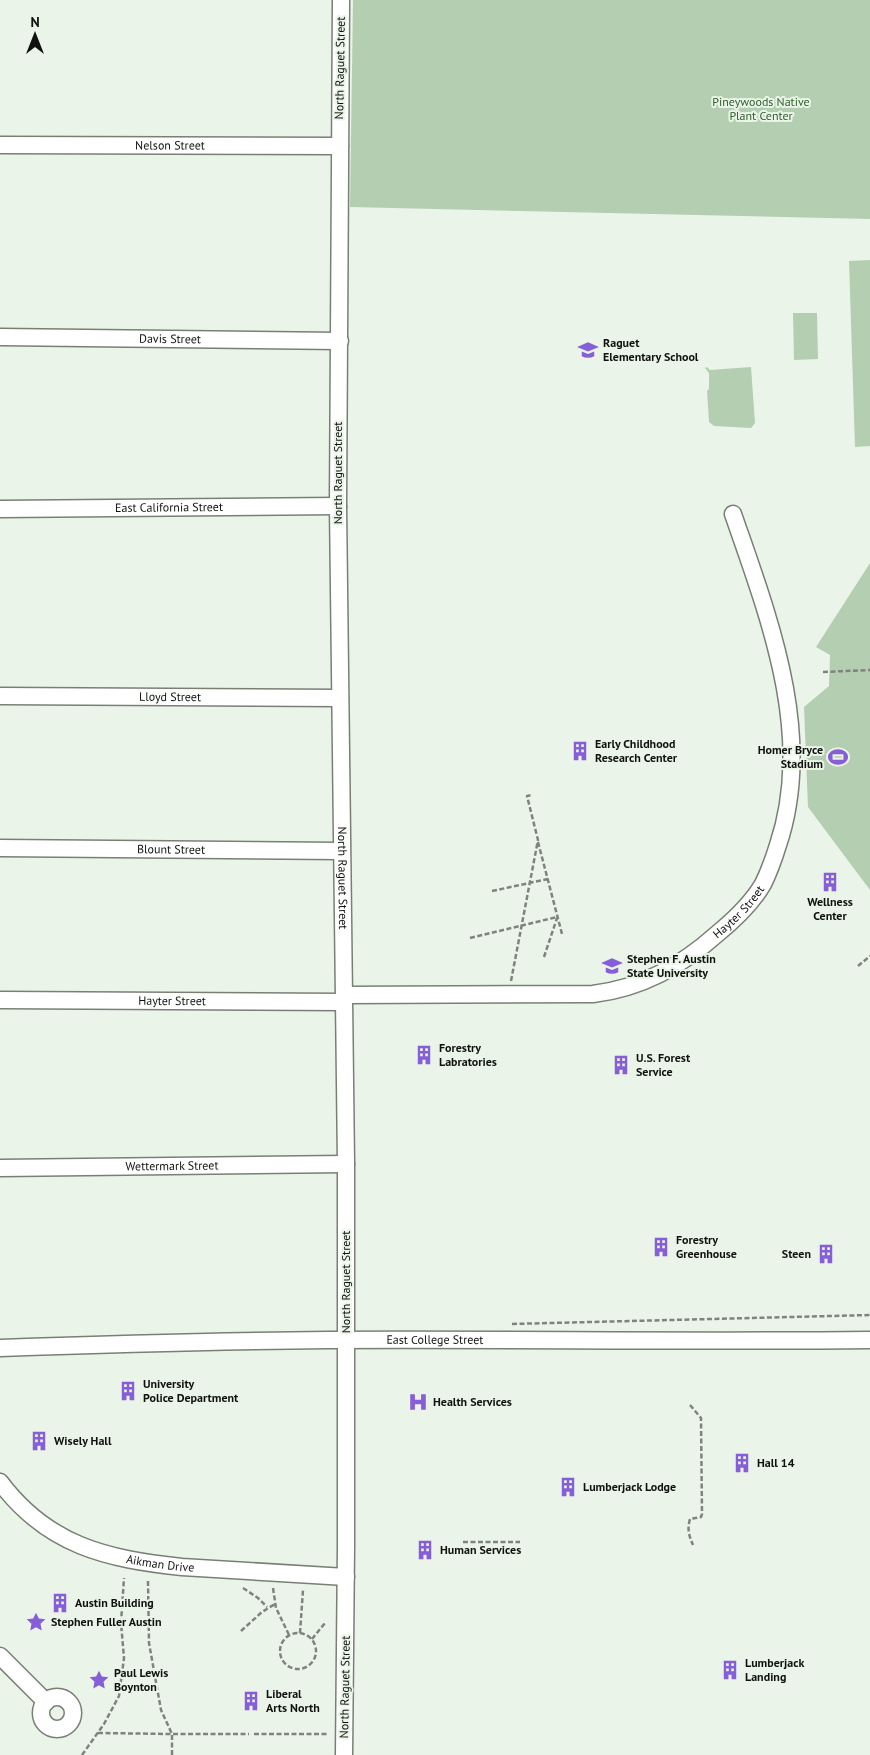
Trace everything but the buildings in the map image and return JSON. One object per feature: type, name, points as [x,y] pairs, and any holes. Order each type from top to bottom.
[{"type":"street","name":"North Raguet Street","points":[[341,0],[338,506],[346,1164],[344,1755]]},
{"type":"street","name":"Nelson Street","points":[[0,144],[340,146]]},
{"type":"street","name":"Davis Street","points":[[0,337],[340,341]]},
{"type":"street","name":"East California Street","points":[[0,509],[338,506]]},
{"type":"street","name":"Hayter Street","points":[[0,1000],[344,999],[600,993],[621,990],[657,977],[686,960],[727,926],[757,892],[766,878],[780,839],[789,803],[792,776],[792,748],[785,692],[776,648],[733,514]]},
{"type":"street","name":"Lloyd Street","points":[[0,696],[340,698]]},
{"type":"street","name":"Blount Street","points":[[0,848],[341,851]]},
{"type":"street","name":"Wettermark Street","points":[[0,1168],[346,1164]]},
{"type":"street","name":"East College Street","points":[[0,1348],[178,1342],[346,1340],[870,1340]]},
{"type":"street","name":"Aikman Drive","points":[[0,1482],[13,1498],[45,1526],[65,1540],[94,1551],[182,1567],[346,1577]]},
{"type":"street","points":[[0,1656],[46,1702]]},
{"type":"path","points":[[823,672],[870,670]]},
{"type":"path","points":[[532,795],[527,796],[562,934]]},
{"type":"path","points":[[508,994],[538,840]]},
{"type":"path","points":[[492,891],[548,879]]},
{"type":"path","points":[[470,938],[557,917]]},
{"type":"path","points":[[544,957],[557,917]]},
{"type":"path","points":[[858,966],[870,956]]},
{"type":"path","points":[[504,1324],[870,1315]]},
{"type":"path","points":[[690,1405],[701,1418],[702,1514],[701,1517],[690,1519],[688,1525],[689,1537],[693,1545]]},
{"type":"path","points":[[462,1542],[520,1542]]},
{"type":"path","points":[[82,1755],[98,1733],[119,1696],[124,1658],[121,1624],[124,1578]]},
{"type":"path","points":[[148,1581],[149,1643],[161,1710],[172,1734],[172,1755]]},
{"type":"path","points":[[243,1588],[258,1598],[268,1608]]},
{"type":"path","points":[[273,1588],[275,1604],[289,1635]]},
{"type":"path","points":[[300,1633],[303,1590]]},
{"type":"path","points":[[241,1631],[275,1604]]},
{"type":"path","points":[[312,1639],[325,1623]]},
{"type":"path","points":[[300,1633],[312,1639],[315,1644],[316,1656],[308,1666],[297,1669],[287,1664],[281,1655],[282,1644],[289,1635],[300,1633]]},
{"type":"path","points":[[98,1733],[249,1734]]},
{"type":"path","points":[[254,1734],[329,1734]]},
{"type":"green space","name":"Pineywoods Native Plant Center","points":[[353,0],[870,0],[870,219],[350,207]]},
{"type":"green space","points":[[870,260],[870,446],[855,447],[849,261]]},
{"type":"green space","points":[[793,313],[817,313],[818,359],[794,360]]},
{"type":"green space","points":[[707,367],[710,370],[751,367],[755,423],[751,428],[714,426],[709,422],[707,391],[709,389],[709,373],[705,368]]},
{"type":"green space","name":"Homer Bryce Stadium","points":[[870,563],[870,890],[808,807],[804,707],[829,686],[830,655],[816,647]]},
{"type":"place","name":"Raguet Elementary School","points":[[588,350]]},
{"type":"place","name":"Early Childhood Research Center","points":[[580,751]]},
{"type":"place","name":"Homer Bryce Stadium","points":[[838,757]]},
{"type":"place","name":"Wellness Center","points":[[830,882]]},
{"type":"place","name":"Stephen F. Austin State University","points":[[612,966]]},
{"type":"place","name":"Forestry Labratories","points":[[424,1055]]},
{"type":"place","name":"U.S. Forest Service","points":[[621,1065]]},
{"type":"place","name":"Forestry Greenhouse","points":[[661,1247]]},
{"type":"place","name":"Steen","points":[[826,1254]]},
{"type":"place","name":"University Police Department","points":[[128,1391]]},
{"type":"place","name":"Health Services","points":[[418,1402]]},
{"type":"place","name":"Wisely Hall","points":[[39,1441]]},
{"type":"place","name":"Hall 14","points":[[742,1463]]},
{"type":"place","name":"Lumberjack Lodge","points":[[568,1487]]},
{"type":"place","name":"Human Services","points":[[425,1550]]},
{"type":"place","name":"Austin Building","points":[[60,1603]]},
{"type":"place","name":"Stephen Fuller Austin","points":[[36,1622]]},
{"type":"place","name":"Lumberjack Landing","points":[[730,1670]]},
{"type":"place","name":"Paul Lewis Boynton","points":[[99,1680]]},
{"type":"place","name":"Liberal Arts North","points":[[251,1701]]}]
